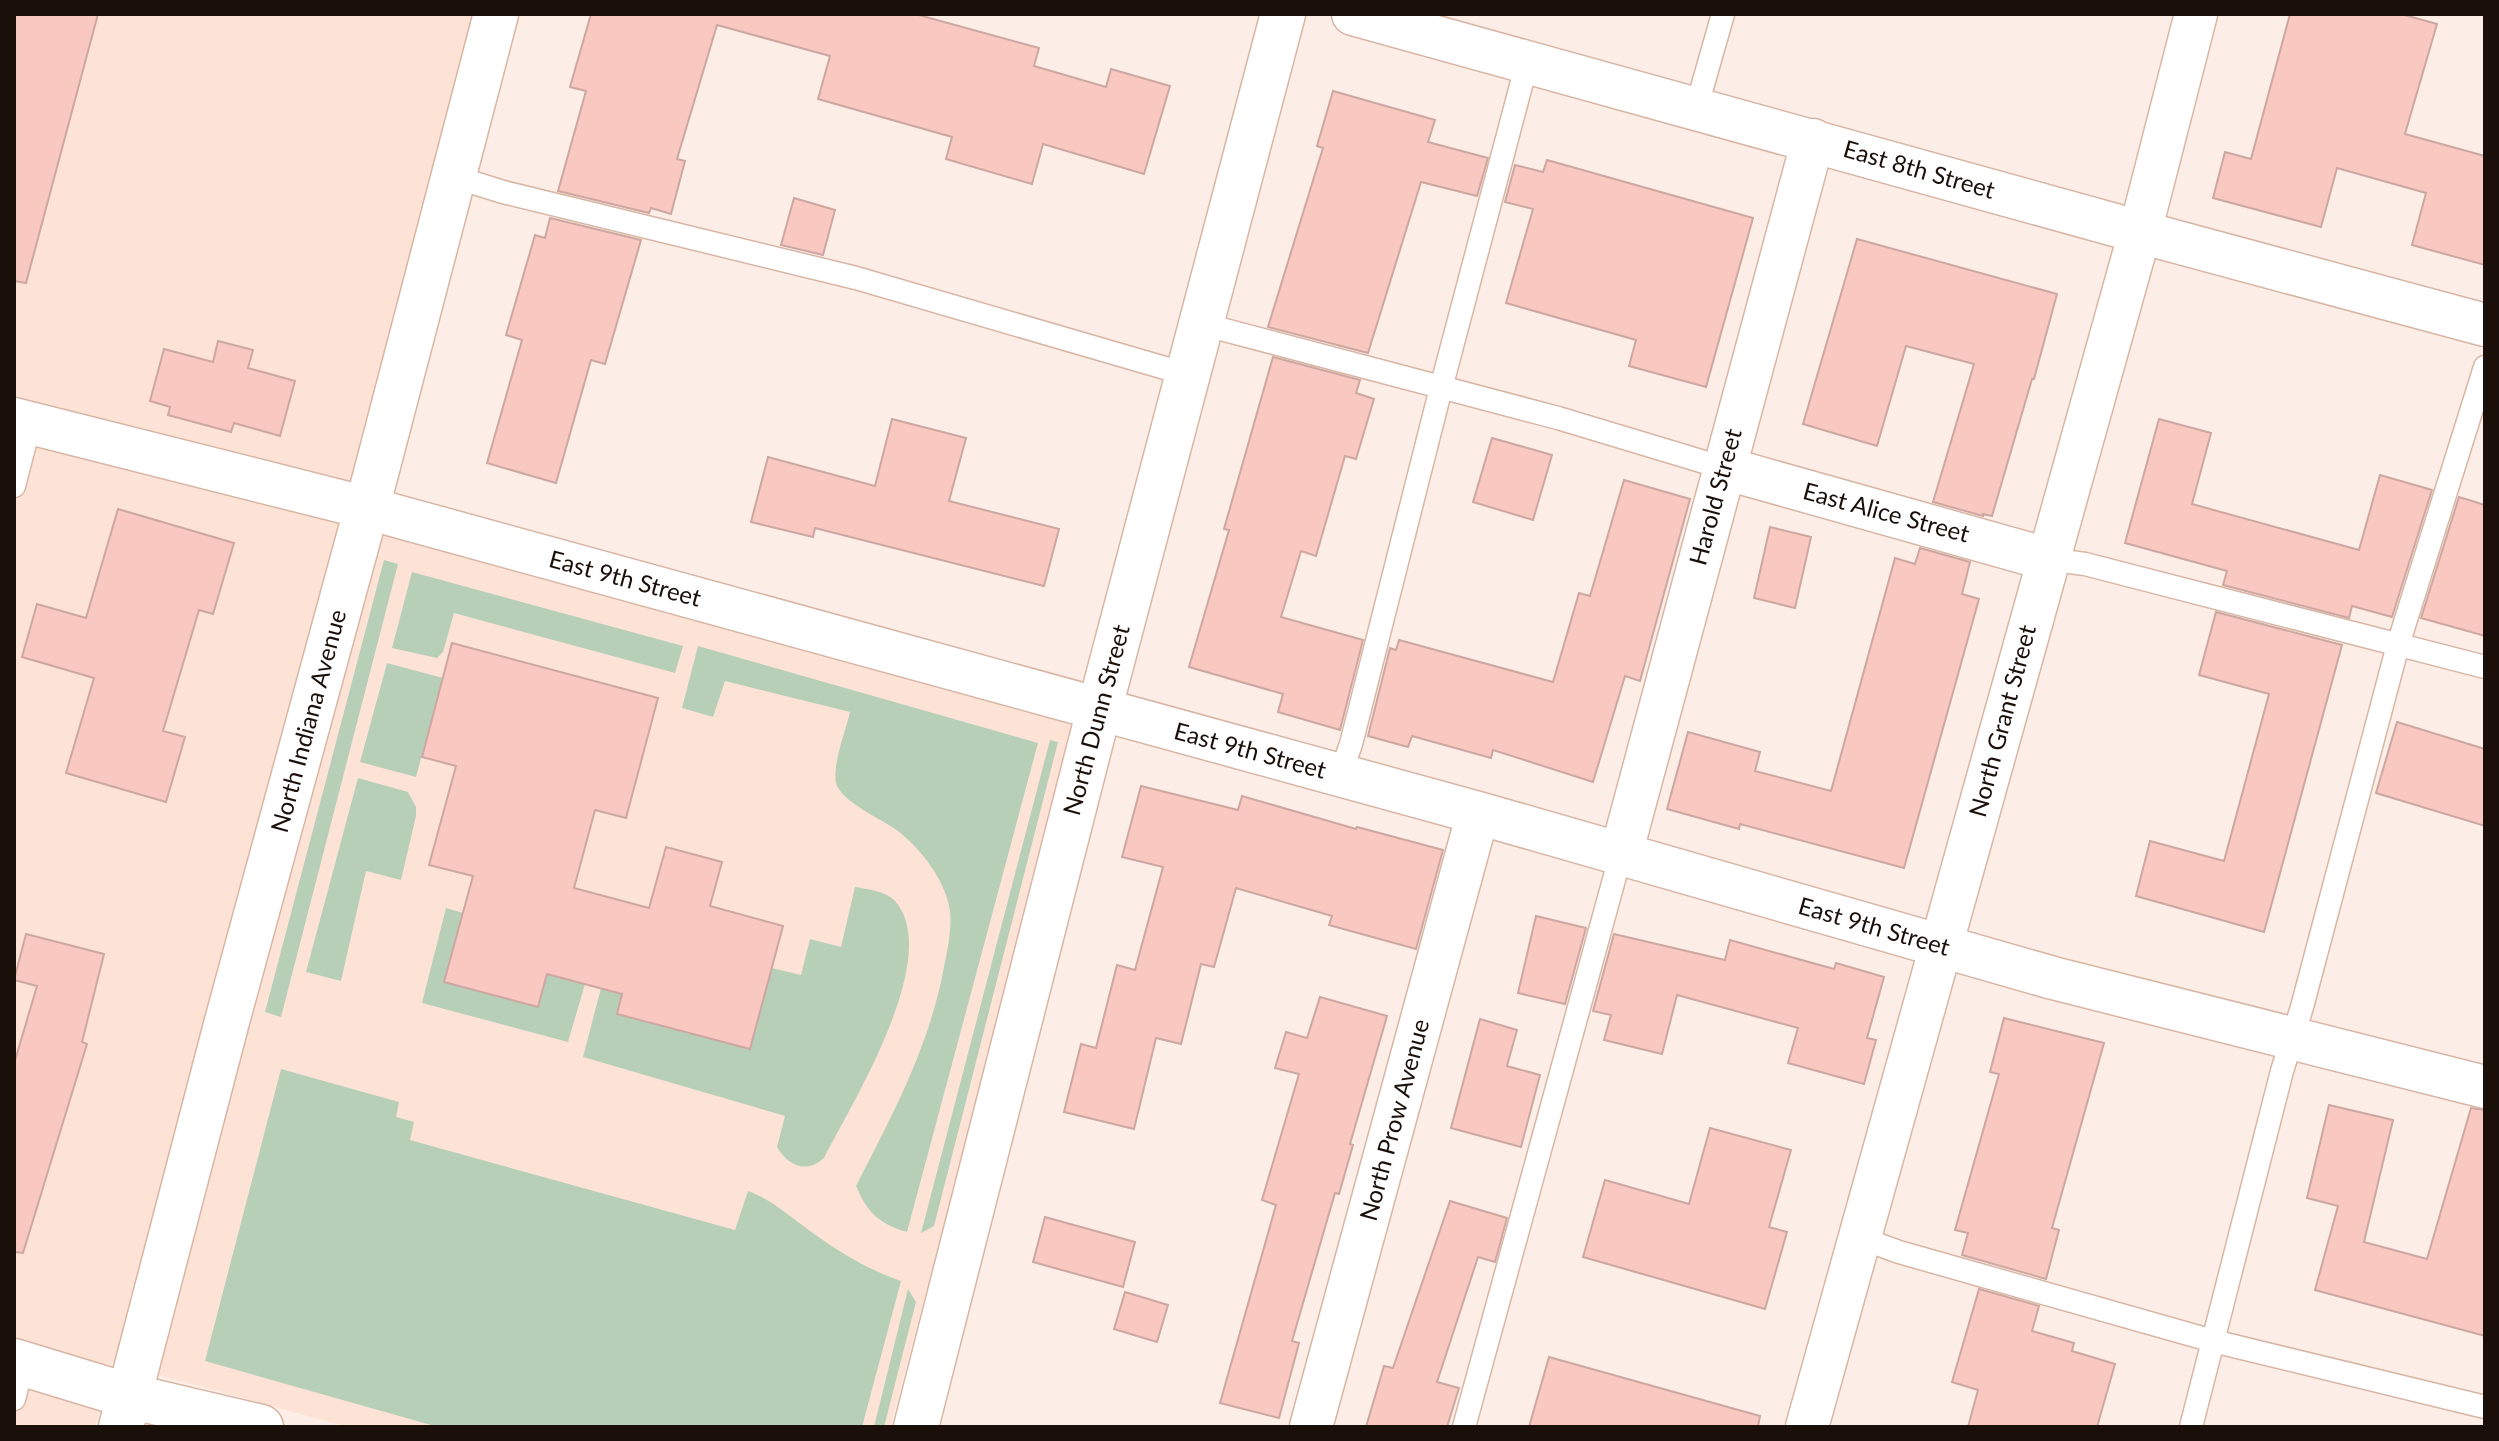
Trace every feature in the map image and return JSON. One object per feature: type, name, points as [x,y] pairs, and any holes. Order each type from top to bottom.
[{"type":"street","name":"North Indiana Avenue","points":[[125,1411],[496,14]]},
{"type":"street","name":"North Dunn Street","points":[[916,1427],[1283,14]]},
{"type":"street","name":"East 8th Street","points":[[1353,14],[2485,325]]},
{"type":"street","name":"North Grant Street","points":[[1807,1427],[2140,232],[2196,14]]},
{"type":"street","name":"Harold Street","points":[[1621,854],[1813,140]]},
{"type":"street","name":"East 9th Street","points":[[22,422],[367,508],[1478,813],[1941,947],[2485,1087]]},
{"type":"street","name":"East Alice Street","points":[[1724,468],[2047,559]]},
{"type":"street","name":"North Prow Avenue","points":[[1311,1427],[1478,813]]},
{"type":"street","points":[[17,1375],[125,1411],[261,1427]]},
{"type":"lane","points":[[1696,109],[1723,14]]},
{"type":"lane","points":[[1340,775],[1351,744],[1527,63]]},
{"type":"lane","points":[[452,176],[503,192],[856,278],[1189,375]]},
{"type":"lane","points":[[1202,324],[1558,418],[1724,468]]},
{"type":"lane","points":[[2191,1427],[2282,1071],[2398,645],[2485,367]]},
{"type":"lane","points":[[14,486],[22,422]]},
{"type":"lane","points":[[2047,559],[2085,564],[2485,667]]},
{"type":"lane","points":[[1464,1427],[1621,854]]},
{"type":"lane","points":[[1858,1237],[1914,1257],[2213,1341],[2485,1407]]},
{"type":"shaded area","points":[[14,14],[480,14],[347,521],[1079,720],[890,1427],[347,1427],[112,1362],[95,1427],[14,1427]]},
{"type":"green space","points":[[384,560],[398,564],[281,1017],[265,1012]]},
{"type":"green space","points":[[412,572],[683,646],[675,673],[454,613],[443,652],[437,658],[392,648]]},
{"type":"green space","points":[[698,646],[1038,743],[907,1232],[875,1216],[856,1186],[907,1082],[928,1028],[949,942],[948,900],[938,877],[915,847],[898,831],[839,790],[836,767],[850,712],[725,681],[713,717],[682,708]]},
{"type":"green space","points":[[387,663],[443,678],[416,777],[360,762]]},
{"type":"green space","points":[[1050,740],[1058,742],[934,1226],[921,1233]]},
{"type":"green space","points":[[358,778],[408,792],[416,807],[416,816],[401,880],[366,871],[341,981],[306,972]]},
{"type":"green space","points":[[855,887],[882,893],[895,901],[907,926],[908,957],[901,993],[888,1030],[853,1103],[824,1158],[818,1163],[798,1166],[781,1154],[777,1147],[785,1116],[583,1057],[601,988],[622,994],[617,1014],[750,1049],[772,968],[801,975],[810,939],[841,947]]},
{"type":"green space","points":[[446,908],[463,913],[445,982],[538,1007],[547,974],[585,984],[568,1042],[422,1003]]},
{"type":"green space","points":[[281,1069],[399,1102],[396,1117],[414,1122],[410,1140],[735,1230],[748,1191],[852,1258],[901,1281],[862,1427],[438,1427],[205,1361]]},
{"type":"green space","points":[[908,1289],[916,1302],[884,1427],[874,1427]]},
{"type":"building","points":[[14,14],[98,14],[26,283],[14,281]]},
{"type":"building","points":[[591,14],[915,14],[1039,48],[1034,66],[1106,87],[1111,69],[1170,86],[1144,174],[1043,144],[1032,184],[946,159],[952,137],[818,99],[830,56],[717,25],[677,159],[685,161],[671,214],[651,208],[649,213],[558,191],[586,91],[570,87]]},
{"type":"building","points":[[2290,14],[2401,14],[2437,24],[2405,134],[2485,156],[2485,265],[2412,245],[2426,193],[2337,168],[2321,227],[2213,198],[2225,152],[2251,159]]},
{"type":"building","points":[[1333,91],[1435,120],[1428,142],[1488,158],[1477,196],[1421,182],[1368,353],[1268,327],[1323,148],[1317,146]]},
{"type":"building","points":[[1547,160],[1753,218],[1706,387],[1629,366],[1636,340],[1506,303],[1533,209],[1505,202],[1515,165],[1543,172]]},
{"type":"building","points":[[794,198],[835,210],[823,255],[781,245]]},
{"type":"building","points":[[550,218],[641,240],[605,364],[591,360],[556,483],[487,463],[522,340],[506,335],[535,235],[545,238]]},
{"type":"building","points":[[1857,239],[2057,294],[1992,516],[1933,502],[1974,364],[1906,346],[1877,446],[1803,424]]},
{"type":"building","points":[[218,341],[253,350],[248,368],[295,381],[280,436],[234,423],[231,432],[168,415],[170,407],[150,401],[164,349],[213,362]]},
{"type":"building","points":[[1273,357],[1360,380],[1356,393],[1374,399],[1356,459],[1345,456],[1316,556],[1301,551],[1281,617],[1363,640],[1340,730],[1278,712],[1283,694],[1189,667],[1229,530],[1224,529]]},
{"type":"building","points":[[892,419],[966,438],[949,501],[1059,529],[1044,586],[815,528],[813,537],[751,522],[768,457],[875,486]]},
{"type":"building","points":[[2159,419],[2211,433],[2192,504],[2359,550],[2380,475],[2432,490],[2392,617],[2352,606],[2349,618],[2223,585],[2227,571],[2125,543]]},
{"type":"building","points":[[1492,438],[1552,455],[1533,520],[1473,502]]},
{"type":"building","points":[[1624,480],[1690,499],[1640,681],[1625,676],[1593,782],[1493,750],[1491,758],[1412,736],[1408,747],[1368,736],[1390,648],[1396,650],[1399,640],[1553,682],[1579,593],[1590,596]]},
{"type":"building","points":[[2459,497],[2485,505],[2485,636],[2421,618]]},
{"type":"building","points":[[118,509],[234,543],[213,614],[199,610],[163,731],[185,737],[166,802],[66,773],[94,678],[22,657],[37,604],[86,618]]},
{"type":"building","points":[[1770,527],[1811,537],[1795,608],[1754,598]]},
{"type":"building","points":[[1920,548],[1970,562],[1962,594],[1979,599],[1904,868],[1740,824],[1739,829],[1667,809],[1688,732],[1760,752],[1755,771],[1831,791],[1895,558],[1915,564]]},
{"type":"building","points":[[2216,612],[2342,645],[2264,932],[2136,896],[2150,841],[2224,861],[2269,694],[2199,675]]},
{"type":"building","points":[[452,643],[658,698],[626,818],[595,810],[574,888],[649,908],[666,847],[722,862],[710,906],[783,926],[750,1049],[617,1014],[622,994],[547,974],[538,1007],[444,982],[473,876],[429,865],[456,766],[422,757]]},
{"type":"building","points":[[2397,722],[2485,749],[2485,826],[2376,793]]},
{"type":"building","points":[[1141,786],[1238,810],[1242,796],[1443,850],[1416,949],[1329,925],[1332,916],[1236,888],[1214,967],[1201,964],[1181,1044],[1156,1038],[1134,1129],[1064,1112],[1081,1044],[1096,1048],[1117,965],[1135,970],[1163,867],[1122,857]]},
{"type":"building","points":[[1536,916],[1586,928],[1565,1004],[1518,993]]},
{"type":"building","points":[[26,934],[104,954],[82,1042],[87,1044],[23,1253],[14,1252],[14,1064],[37,986],[14,980]]},
{"type":"building","points":[[1614,934],[1725,960],[1730,940],[1834,969],[1836,963],[1884,977],[1867,1038],[1876,1040],[1864,1084],[1788,1063],[1798,1028],[1677,995],[1662,1054],[1604,1040],[1611,1015],[1593,1011]]},
{"type":"building","points":[[1320,997],[1387,1016],[1339,1194],[1335,1193],[1292,1341],[1299,1343],[1279,1418],[1220,1403],[1276,1205],[1262,1200],[1299,1074],[1275,1068],[1286,1032],[1307,1038]]},
{"type":"building","points":[[2004,1018],[2104,1043],[2052,1228],[2059,1230],[2046,1279],[1962,1255],[1968,1233],[1955,1230],[1999,1074],[1990,1072]]},
{"type":"building","points":[[1480,1019],[1517,1030],[1507,1066],[1540,1075],[1521,1147],[1451,1128]]},
{"type":"building","points":[[2329,1105],[2393,1120],[2364,1242],[2427,1259],[2471,1108],[2485,1110],[2485,1336],[2315,1290],[2338,1206],[2307,1198]]},
{"type":"building","points":[[1710,1128],[1791,1150],[1769,1227],[1787,1232],[1765,1309],[1583,1257],[1605,1180],[1689,1204]]},
{"type":"building","points":[[1450,1201],[1507,1218],[1495,1262],[1478,1257],[1437,1382],[1459,1388],[1447,1427],[1366,1427],[1384,1366],[1393,1368]]},
{"type":"building","points":[[1045,1217],[1135,1242],[1123,1287],[1033,1262]]},
{"type":"building","points":[[1979,1289],[2039,1306],[2032,1331],[2074,1343],[2072,1351],[2115,1364],[2097,1427],[1968,1427],[1978,1390],[1952,1382]]},
{"type":"building","points":[[1125,1292],[1168,1305],[1157,1342],[1114,1329]]},
{"type":"building","points":[[1549,1357],[1760,1416],[1758,1427],[1529,1427]]}]
